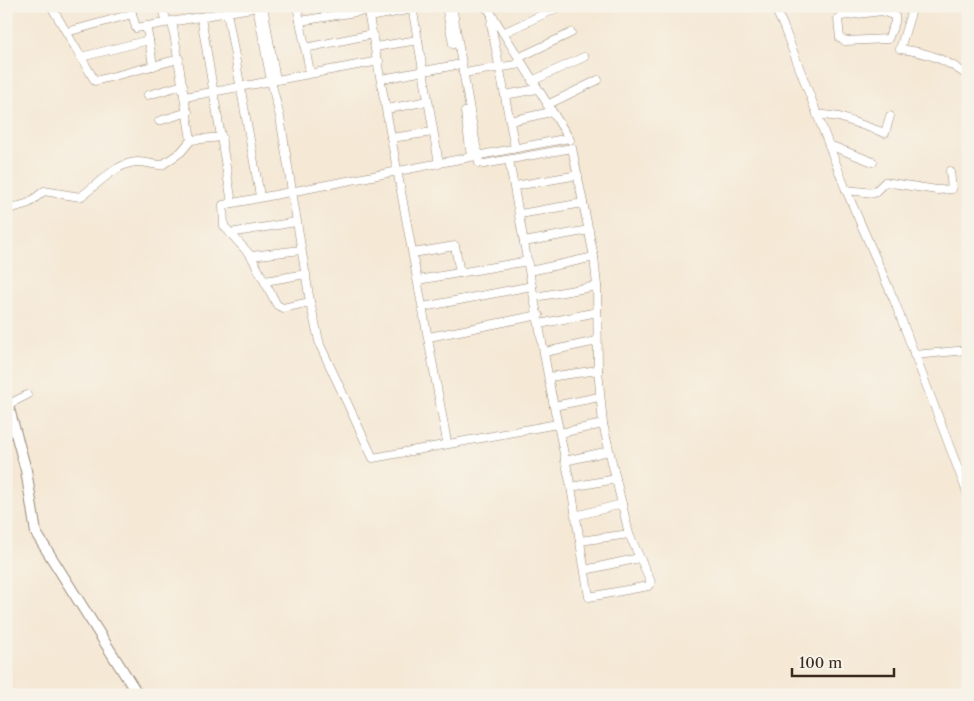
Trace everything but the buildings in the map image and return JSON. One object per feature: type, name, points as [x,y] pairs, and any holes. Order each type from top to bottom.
[{"type":"street","points":[[162,6],[170,22],[179,59],[191,140]]},
{"type":"street","points":[[297,6],[310,72]]},
{"type":"street","points":[[446,6],[475,156],[481,164],[572,148]]},
{"type":"street","points":[[452,6],[475,156]]},
{"type":"street","points":[[774,6],[846,190],[886,282],[968,495]]},
{"type":"street","points":[[913,6],[900,49],[924,52],[946,60],[968,76]]},
{"type":"street","points":[[54,7],[95,81],[179,59]]},
{"type":"street","points":[[67,32],[131,10],[136,28],[200,17],[227,10],[258,7],[280,117],[310,302],[320,345],[373,458],[447,442],[557,424]]},
{"type":"street","points":[[300,20],[412,7],[439,164]]},
{"type":"street","points":[[503,33],[559,7]]},
{"type":"street","points":[[883,9],[895,16],[895,22],[888,39],[845,41],[840,38],[838,19],[841,16],[883,9]]},
{"type":"street","points":[[227,10],[260,196]]},
{"type":"street","points":[[490,10],[532,82],[569,138],[572,148],[594,256],[597,286],[599,397],[603,424],[629,534],[651,582],[648,586],[589,597],[571,487],[557,424],[540,319],[532,286],[509,160]]},
{"type":"street","points":[[490,10],[491,24],[515,148]]},
{"type":"street","points":[[368,11],[379,61],[396,172],[429,336],[447,442]]},
{"type":"street","points":[[200,17],[232,203]]},
{"type":"street","points":[[146,26],[153,66]]},
{"type":"street","points":[[463,73],[499,68],[520,61],[571,33]]},
{"type":"street","points":[[305,48],[373,34]]},
{"type":"street","points":[[81,57],[149,40]]},
{"type":"street","points":[[376,48],[418,40]]},
{"type":"street","points":[[532,82],[584,57]]},
{"type":"street","points":[[185,97],[273,81],[310,72],[379,61]]},
{"type":"street","points":[[382,79],[456,65]]},
{"type":"street","points":[[510,121],[549,109],[598,80]]},
{"type":"street","points":[[148,95],[183,85]]},
{"type":"street","points":[[505,95],[537,89]]},
{"type":"street","points":[[387,109],[428,101]]},
{"type":"street","points":[[159,121],[188,112]]},
{"type":"street","points":[[817,114],[839,117],[885,133],[890,116]]},
{"type":"street","points":[[391,138],[433,132]]},
{"type":"street","points":[[6,210],[29,203],[44,191],[80,197],[111,172],[129,164],[137,162],[155,165],[168,162],[191,140],[222,137]]},
{"type":"street","points":[[310,302],[279,307],[251,256],[224,226],[222,207],[224,204],[569,138]]},
{"type":"street","points":[[829,145],[873,162]]},
{"type":"street","points":[[846,190],[874,193],[885,182],[937,190],[952,189],[950,171]]},
{"type":"street","points":[[515,186],[578,175]]},
{"type":"street","points":[[520,214],[583,203]]},
{"type":"street","points":[[230,233],[296,222]]},
{"type":"street","points":[[524,242],[589,230]]},
{"type":"street","points":[[413,253],[455,246],[460,273]]},
{"type":"street","points":[[251,256],[301,250]]},
{"type":"street","points":[[530,271],[594,256]]},
{"type":"street","points":[[418,280],[528,261]]},
{"type":"street","points":[[265,281],[306,274]]},
{"type":"street","points":[[423,307],[532,286]]},
{"type":"street","points":[[535,297],[597,286]]},
{"type":"street","points":[[429,336],[597,312]]},
{"type":"street","points":[[545,352],[597,341]]},
{"type":"street","points":[[914,355],[968,350]]},
{"type":"street","points":[[549,377],[598,370]]},
{"type":"street","points":[[27,395],[8,401],[30,490],[36,533],[138,695]]},
{"type":"street","points":[[554,406],[599,397]]},
{"type":"street","points":[[560,433],[603,424]]},
{"type":"street","points":[[565,461],[609,451]]},
{"type":"street","points":[[571,487],[616,479]]},
{"type":"street","points":[[575,516],[622,504]]},
{"type":"street","points":[[580,541],[629,534]]},
{"type":"street","points":[[585,570],[639,558]]}]
